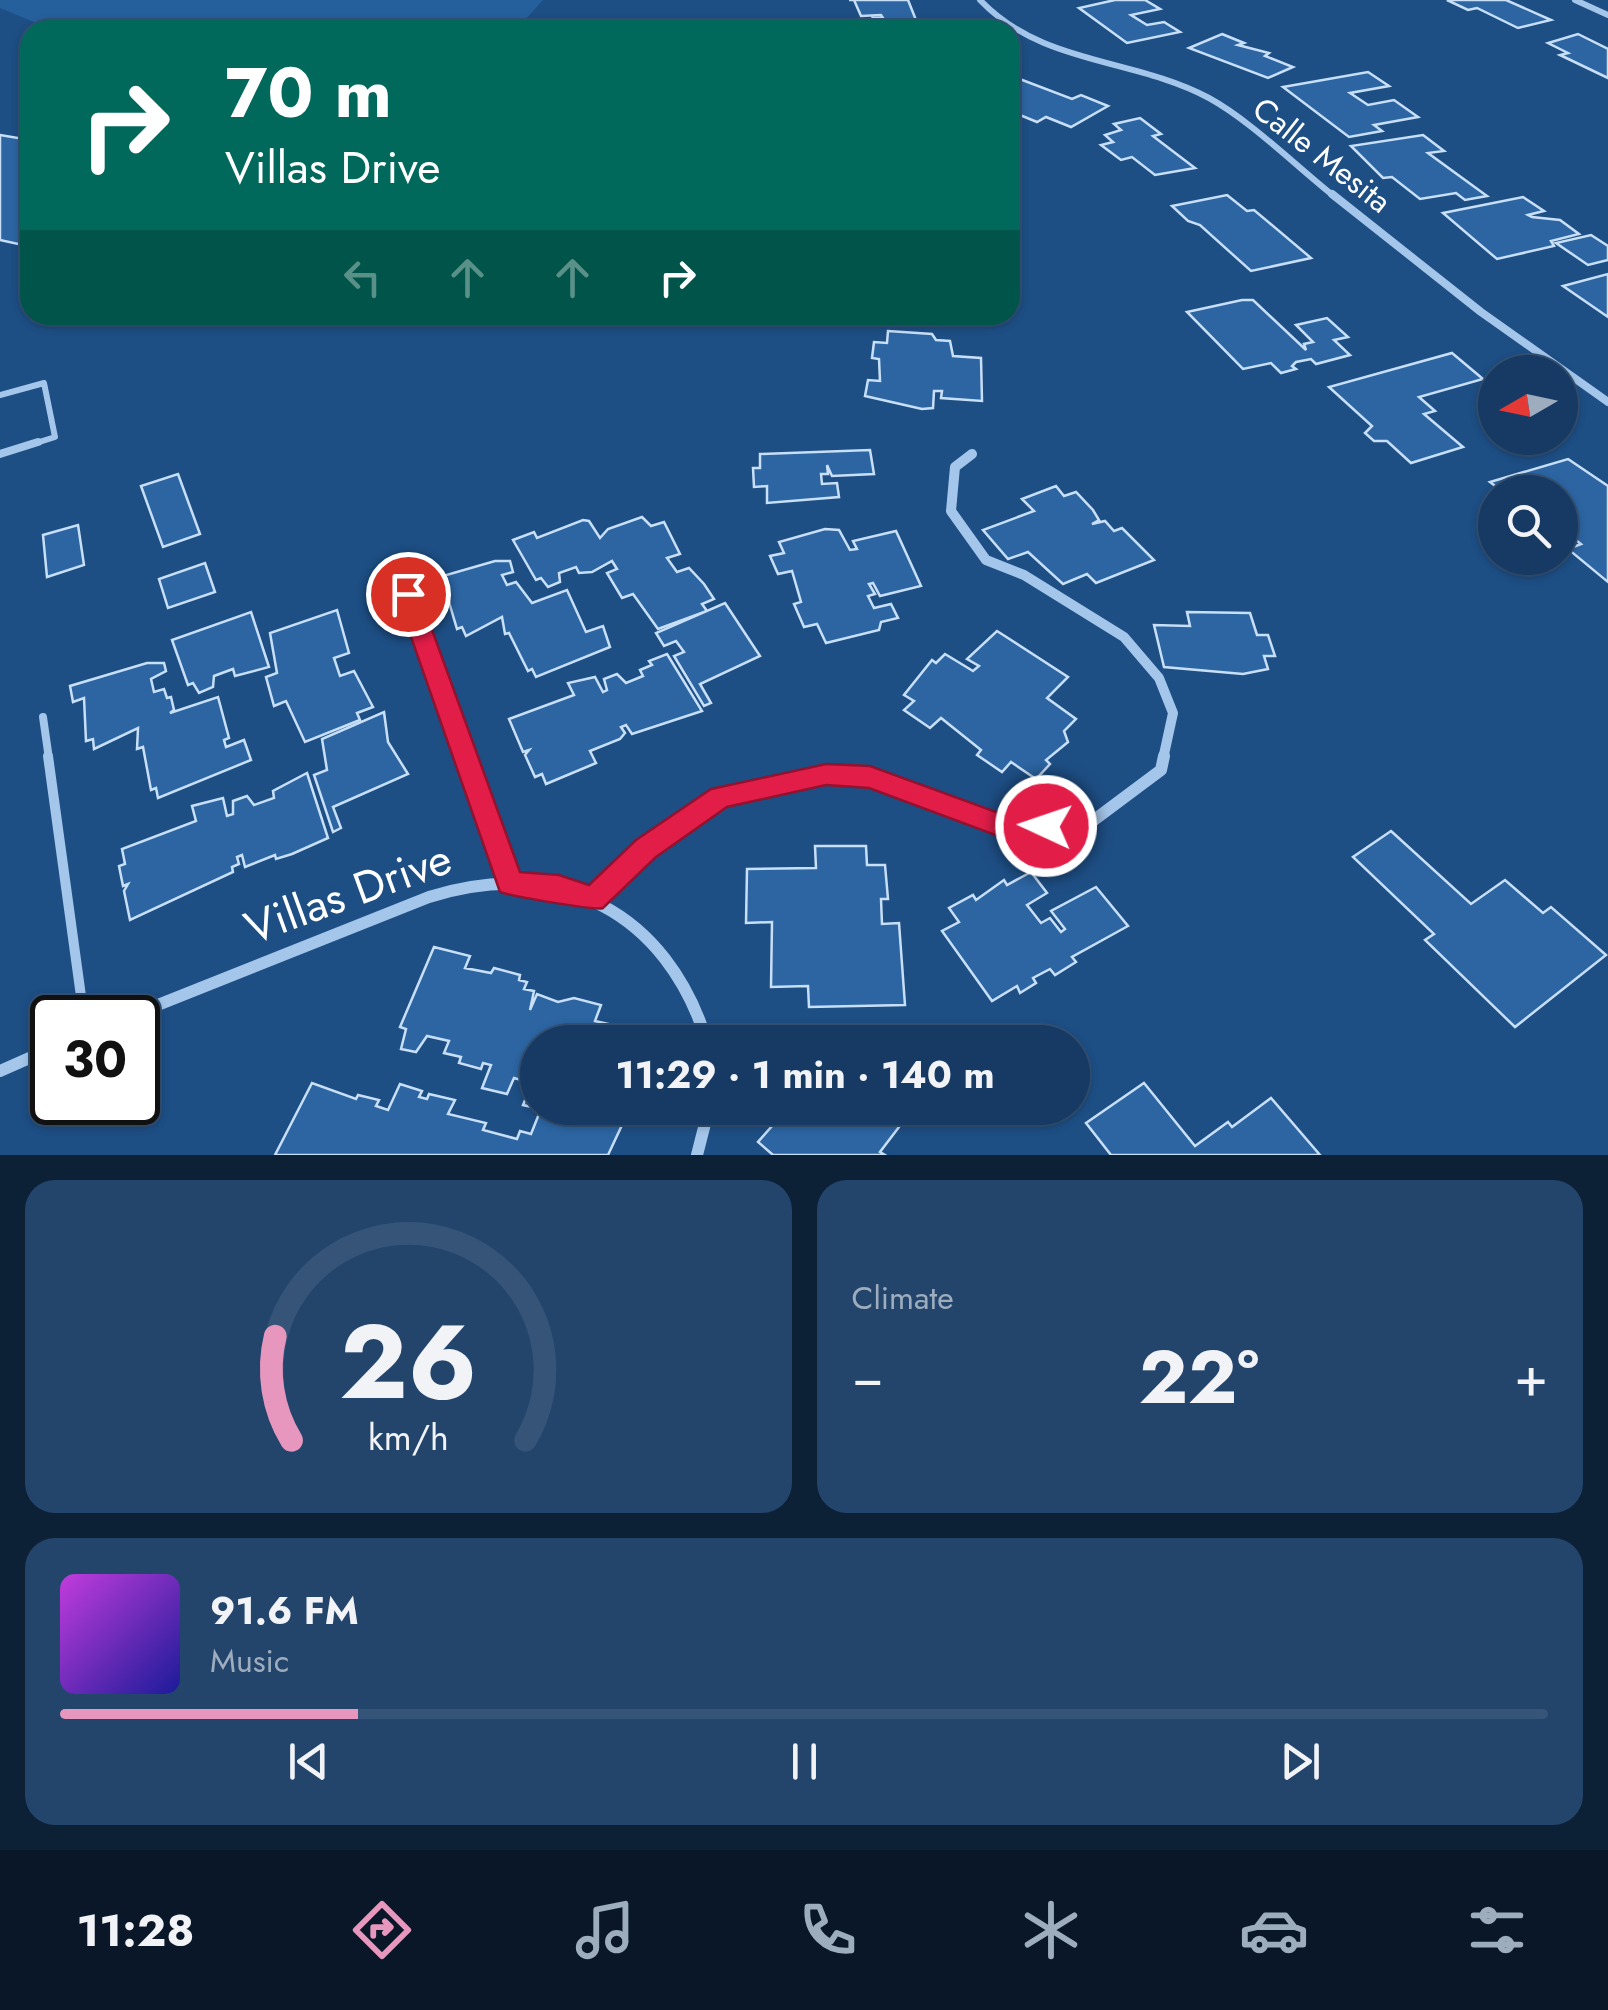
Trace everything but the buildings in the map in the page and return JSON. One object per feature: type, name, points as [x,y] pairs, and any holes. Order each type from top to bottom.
[{"type":"street","name":"Calle Mesita","points":[[980,0],[1002,20]]},
{"type":"street","points":[[1575,0],[1608,15]]},
{"type":"street","name":"Calle Mesita","points":[[1020,32],[1039,42],[1176,81],[1211,99],[1481,312],[1608,402]]},
{"type":"street","points":[[593,900],[646,848],[720,797],[826,774],[870,777],[1006,828],[1086,826],[1162,770],[1173,713],[1159,678],[1124,637],[1024,575],[986,560],[950,511],[954,467],[972,454]]},
{"type":"street","name":"Villas Drive","points":[[160,1004],[443,891],[510,883],[559,888],[623,915],[673,961],[690,991],[701,1025]]},
{"type":"street","points":[[0,1071],[30,1058]]},
{"type":"street","points":[[698,1155],[704,1125]]},
{"type":"lane","points":[[0,395],[44,383],[55,437],[0,454]]},
{"type":"lane","points":[[408,594],[510,883]]},
{"type":"lane","points":[[43,718],[81,995]]},
{"type":"shaded area","points":[[0,0],[543,0],[525,20],[29,20],[0,8]]},
{"type":"route","points":[[408,594],[510,883],[559,888],[593,900],[646,848],[720,797],[826,774],[870,777],[1006,828],[1046,826]]}]
